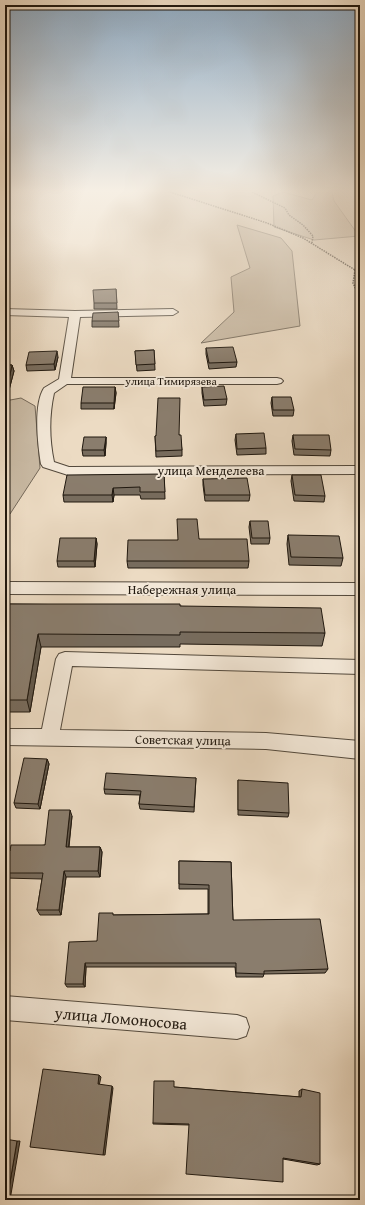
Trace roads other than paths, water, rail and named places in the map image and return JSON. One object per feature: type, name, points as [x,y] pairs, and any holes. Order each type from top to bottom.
[{"type":"street","points":[[5,312],[75,314],[173,312]]},
{"type":"street","points":[[64,381],[75,314]]},
{"type":"street","name":"улица Тимирязева","points":[[64,381],[277,381]]},
{"type":"street","name":"улица Менделеева","points":[[64,381],[48,391],[43,416],[43,440],[48,464],[68,471],[357,470]]},
{"type":"street","name":"Набережная улица","points":[[5,588],[360,589]]},
{"type":"street","points":[[49,738],[65,660],[360,667]]},
{"type":"street","name":"Советская улица","points":[[5,737],[266,741],[360,750]]},
{"type":"street","name":"улица Ломоносова","points":[[5,1008],[237,1027]]}]
